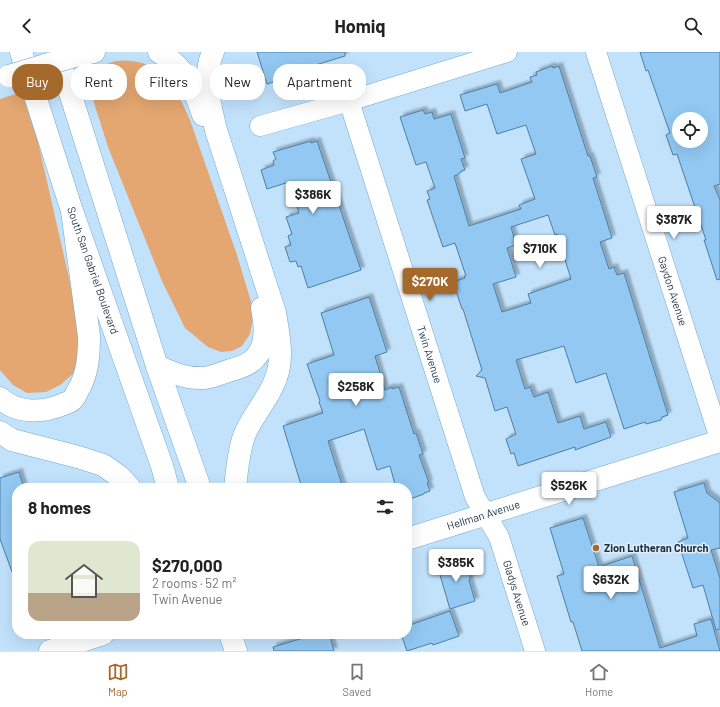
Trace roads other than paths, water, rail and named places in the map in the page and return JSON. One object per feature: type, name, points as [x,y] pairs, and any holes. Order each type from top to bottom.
[{"type":"main road","name":"South San Gabriel Boulevard","points":[[21,52],[72,211],[157,451],[167,483]]},
{"type":"main road","points":[[157,366],[178,375],[204,378],[242,367],[256,358],[263,344],[265,327],[248,258],[195,92],[185,74],[171,60],[159,52]]},
{"type":"main road","points":[[213,52],[207,77],[209,100],[216,130],[274,313],[279,335],[280,355],[278,372],[273,385],[244,436],[235,483]]},
{"type":"main road","points":[[3,78],[77,53],[157,366],[198,483]]},
{"type":"main road","points":[[0,398],[5,402],[21,409],[38,411],[55,408],[72,400],[80,388],[86,371],[89,354],[89,336],[72,211]]},
{"type":"main road","points":[[0,432],[12,440],[103,465],[120,477],[125,483]]},
{"type":"main road","name":"Hellman Avenue","points":[[412,537],[720,440]]},
{"type":"main road","points":[[50,651],[87,639]]},
{"type":"main road","points":[[232,639],[236,651]]},
{"type":"street","points":[[260,126],[349,101],[507,52]]},
{"type":"street","name":"Gaydon Avenue","points":[[596,52],[720,440]]},
{"type":"street","name":"Twin Avenue","points":[[349,101],[475,498],[486,514]]},
{"type":"street","name":"Gladys Avenue","points":[[486,514],[499,537],[535,651]]},
{"type":"place","name":"Zion Lutheran Church","points":[[596,548]]}]
